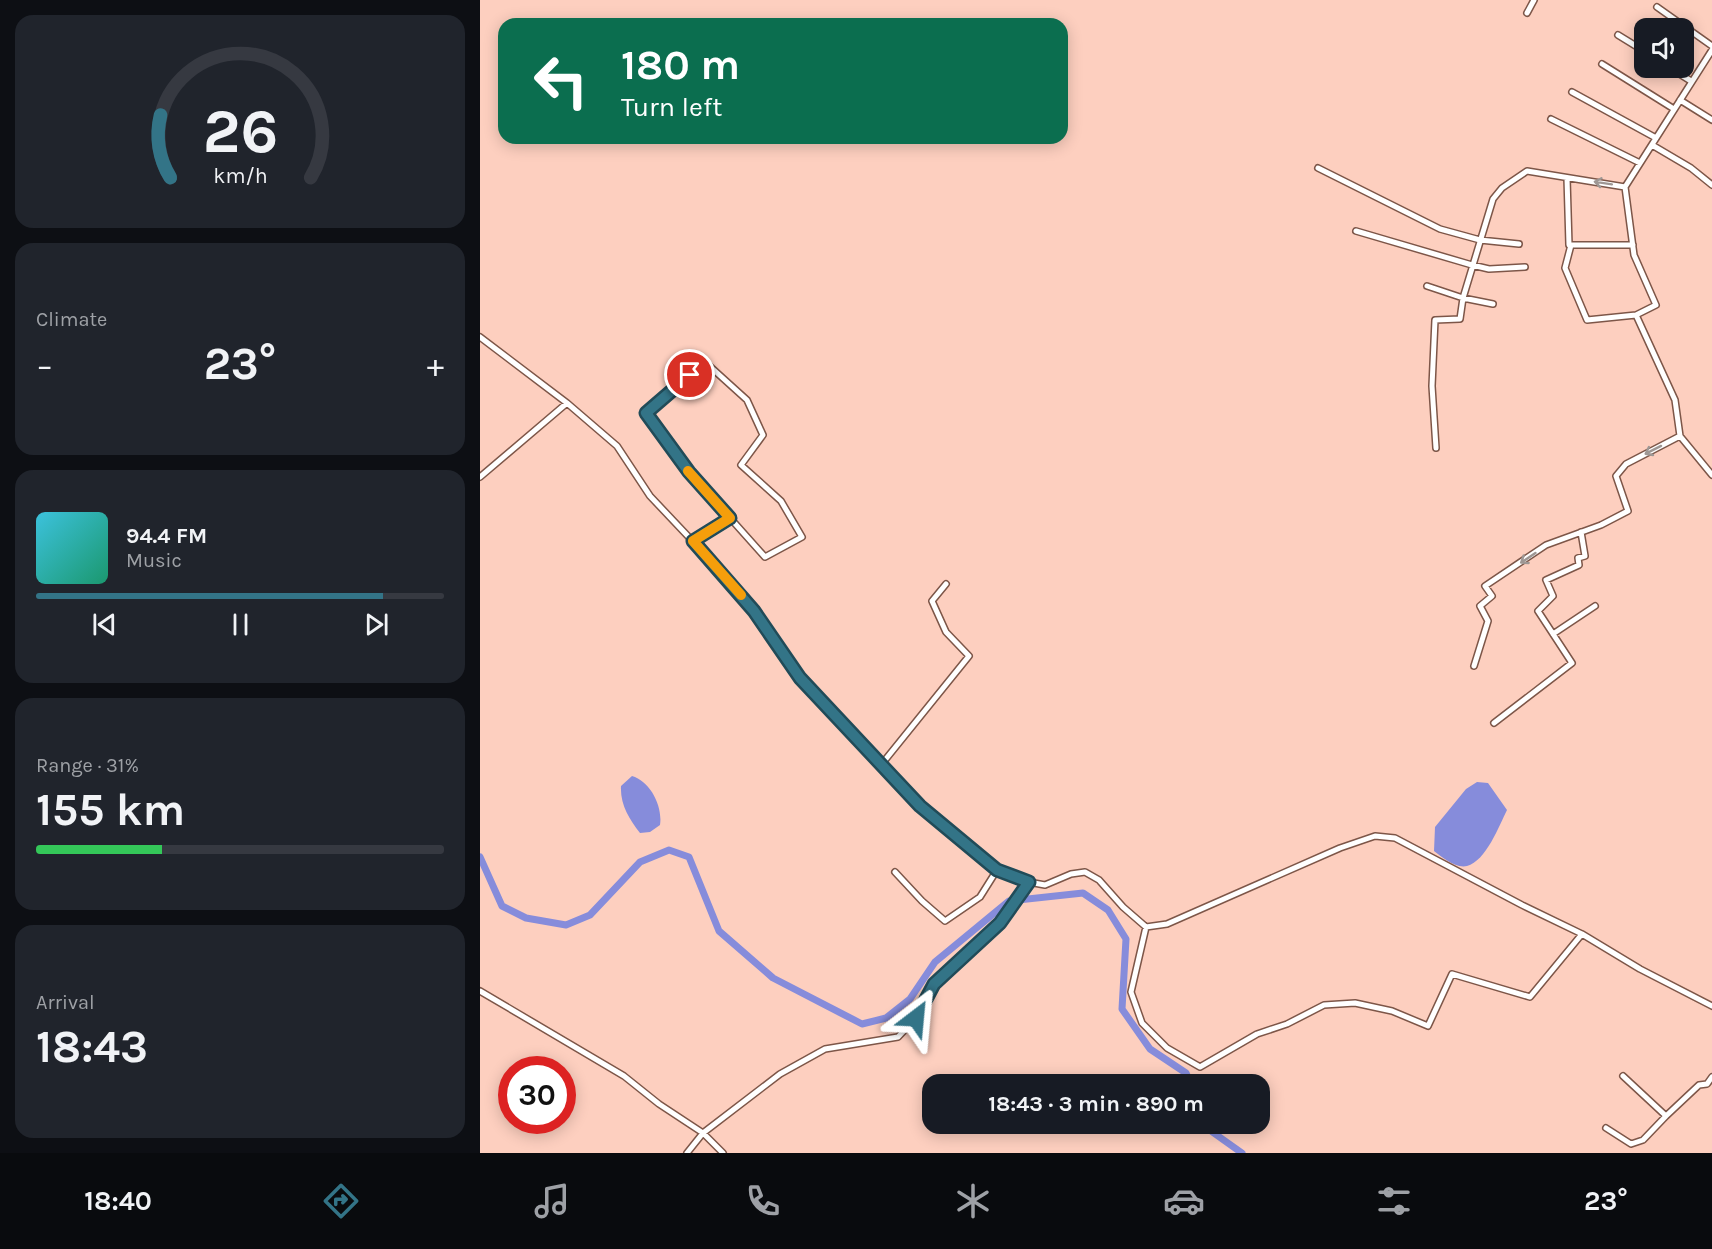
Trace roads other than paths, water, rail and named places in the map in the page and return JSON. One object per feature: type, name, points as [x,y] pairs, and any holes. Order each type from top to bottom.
[{"type":"street","points":[[1527,13],[1534,0]]},
{"type":"street","points":[[1567,178],[1569,245],[1571,245],[1565,268],[1587,320],[1636,315],[1656,305],[1634,255],[1625,187],[1691,81],[1709,59],[1712,48],[1657,7]]},
{"type":"street","points":[[1618,35],[1634,45]]},
{"type":"street","points":[[1602,64],[1674,109]]},
{"type":"street","points":[[1686,78],[1691,81]]},
{"type":"street","points":[[1572,92],[1656,138]]},
{"type":"street","points":[[1680,99],[1712,120]]},
{"type":"street","points":[[1551,119],[1640,164]]},
{"type":"street","points":[[1652,145],[1690,168],[1712,185]]},
{"type":"street","points":[[1318,168],[1440,229],[1480,240],[1519,244]]},
{"type":"street","points":[[1436,448],[1432,386],[1435,320],[1460,319],[1472,265],[1493,199],[1502,188],[1527,171],[1625,187]]},
{"type":"street","points":[[1356,231],[1472,265],[1489,268],[1525,267]]},
{"type":"street","points":[[1571,245],[1633,245]]},
{"type":"street","points":[[1426,286],[1463,298],[1493,304]]},
{"type":"street","points":[[1636,315],[1676,400],[1680,436],[1712,475]]},
{"type":"street","points":[[480,337],[567,403],[617,446],[650,496],[754,611],[800,678],[920,806],[997,870],[1027,884],[1045,885],[1071,874],[1084,872],[1099,880],[1123,907],[1146,927],[1167,924],[1340,848],[1375,836],[1395,838],[1582,934],[1640,969],[1712,1006]]},
{"type":"street","points":[[705,362],[747,400],[763,435],[741,465],[781,501],[802,537],[765,557],[730,518],[689,472],[646,413],[705,362]]},
{"type":"street","points":[[480,477],[567,403]]},
{"type":"street","points":[[1474,666],[1488,621],[1480,606],[1492,596],[1485,586],[1546,545],[1628,512],[1616,476],[1626,464],[1680,436]]},
{"type":"street","points":[[693,541],[730,518]]},
{"type":"street","points":[[1494,723],[1572,663],[1538,611],[1553,596],[1546,580],[1579,565],[1578,558],[1585,556],[1581,532]]},
{"type":"street","points":[[882,765],[969,656],[946,632],[932,601],[946,584]]},
{"type":"street","points":[[1553,634],[1595,606]]},
{"type":"street","points":[[895,872],[945,921],[980,897],[997,870]]},
{"type":"street","points":[[687,1153],[703,1133],[780,1074],[825,1049],[898,1037],[916,1018],[934,984],[1000,923],[1027,884]]},
{"type":"street","points":[[1146,927],[1131,992],[1142,1023],[1167,1048],[1200,1066],[1257,1034],[1287,1024],[1324,1005],[1355,1003],[1392,1011],[1428,1026],[1452,974],[1530,997],[1582,934]]},
{"type":"street","points":[[480,991],[597,1059],[703,1133],[723,1153]]},
{"type":"street","points":[[1623,1076],[1666,1116]]},
{"type":"street","points":[[1606,1128],[1631,1144],[1644,1140],[1699,1085],[1707,1084],[1712,1077]]},
{"type":"water","points":[[632,776],[650,789],[657,802],[660,825],[650,832],[640,833],[624,805],[621,786]]},
{"type":"water","points":[[1477,782],[1488,783],[1507,810],[1491,842],[1480,857],[1467,866],[1458,866],[1434,851],[1435,827],[1466,789]]},
{"type":"waterway","points":[[480,857],[502,906],[526,918],[566,925],[590,915],[640,862],[669,850],[689,857],[719,931],[773,978],[862,1024],[886,1018],[910,999],[935,962],[1009,901],[1083,893],[1108,910],[1126,939],[1122,1009],[1150,1049],[1186,1074]]},
{"type":"waterway","points":[[1215,1134],[1242,1153]]}]
